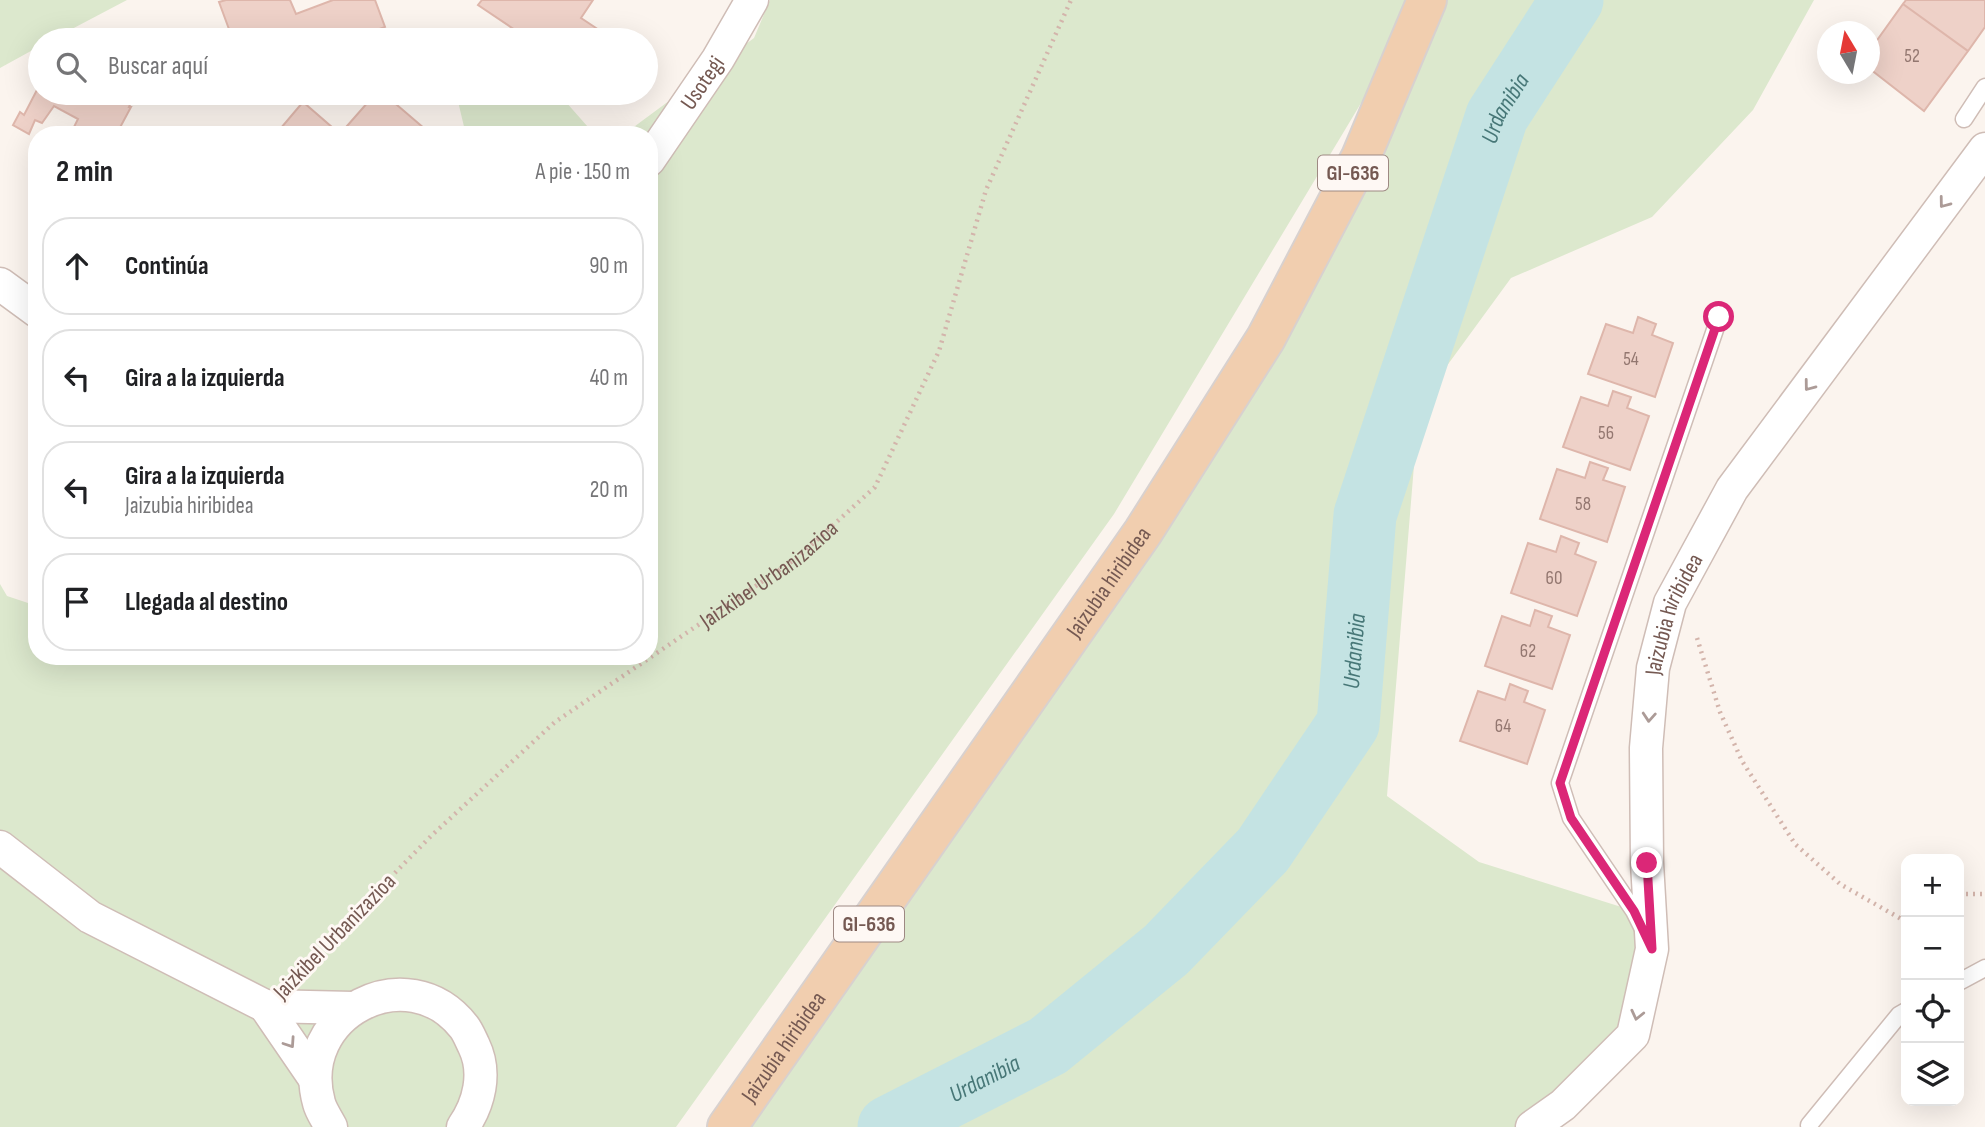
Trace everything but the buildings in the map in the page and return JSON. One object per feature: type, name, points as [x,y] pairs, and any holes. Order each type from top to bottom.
[{"type":"main road","name":"Jaizubia hiribidea","points":[[727,1127],[1143,532],[1266,338],[1362,158],[1427,0]]},
{"type":"street","name":"Usotegi","points":[[658,147],[718,59],[752,0]]},
{"type":"street","name":"Jaizubia hiribidea","points":[[1532,1127],[1563,1105],[1633,1035],[1652,949],[1647,863],[1646,748],[1653,667],[1670,603],[1732,489],[1985,149]]},
{"type":"street","points":[[0,284],[28,304]]},
{"type":"street","name":"Jaizkibel Urbanizazioa","points":[[0,846],[90,917],[265,1006],[353,1008]]},
{"type":"street","points":[[331,1127],[319,1105],[315,1079],[319,1052],[332,1027],[353,1008],[381,996],[412,995],[441,1007],[464,1027],[478,1055],[481,1084],[473,1112],[463,1127]]},
{"type":"street","name":"Jaizkibel Urbanizazioa","points":[[265,1006],[315,1079]]},
{"type":"lane","points":[[1964,119],[1985,87]]},
{"type":"lane","points":[[1652,949],[1634,911],[1571,818],[1560,783],[1719,317]]},
{"type":"lane","points":[[1963,980],[1985,968]]},
{"type":"lane","points":[[1809,1125],[1901,1014]]},
{"type":"path","name":"Jaizkibel Urbanizazioa","points":[[658,652],[797,558],[875,488],[939,351],[986,190],[1071,0]]},
{"type":"path","points":[[1678,590],[1700,646],[1720,712],[1742,761],[1795,844],[1840,884],[1901,919]]},
{"type":"path","name":"Jaizkibel Urbanizazioa","points":[[265,1006],[431,836],[555,722],[639,665]]},
{"type":"path","points":[[1964,894],[1985,894]]},
{"type":"green space","points":[[0,0],[127,0],[74,28],[28,28],[28,53],[0,68]]},
{"type":"green space","points":[[770,0],[1423,0],[1114,514],[676,1127],[0,1127],[0,584],[7,596],[28,603],[28,665],[658,665],[658,126],[635,126],[754,38]]},
{"type":"green space","points":[[1426,0],[1814,0],[1753,110],[1652,217],[1511,278],[1419,404],[1387,796],[1479,862],[1634,911],[1652,949],[1633,1035],[1532,1127],[725,1127],[1266,338]]},
{"type":"green space","points":[[459,105],[569,105],[587,126],[464,126]]},
{"type":"waterway","name":"Urdanibia","points":[[889,1127],[1048,1046],[1166,950],[1263,850],[1348,724],[1365,515],[1497,116],[1572,0]]},
{"type":"route","points":[[1647,863],[1652,949],[1634,911],[1571,818],[1560,783],[1719,317]]}]
